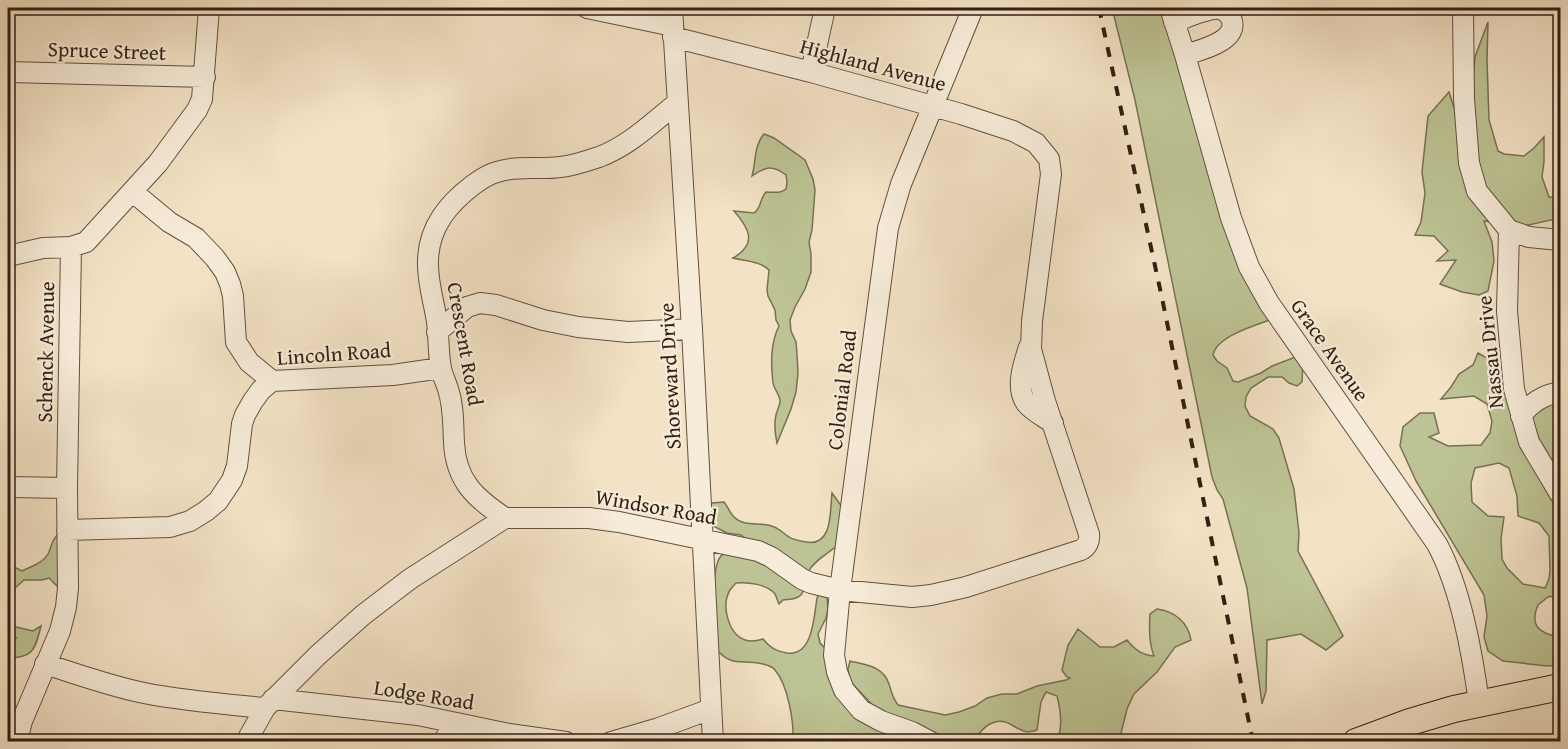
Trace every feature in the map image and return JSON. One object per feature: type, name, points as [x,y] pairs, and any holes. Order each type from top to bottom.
[{"type":"main road","points":[[1356,741],[1410,722],[1479,703],[1560,687]]},
{"type":"street","points":[[8,256],[42,248],[81,245],[158,163],[197,110],[202,99],[209,8]]},
{"type":"street","name":"Highland Avenue","points":[[587,8],[672,24],[810,72],[961,114],[1013,131],[1036,143],[1049,159],[1050,174],[1031,339],[1034,361],[1089,534],[1088,544]]},
{"type":"street","points":[[810,72],[825,8]]},
{"type":"street","name":"Colonial Road","points":[[931,741],[870,716],[861,710],[844,690],[834,655],[840,590],[888,228],[901,184],[973,8]]},
{"type":"street","points":[[1463,8],[1464,99],[1468,163],[1477,191],[1509,230],[1528,237],[1560,240]]},
{"type":"street","points":[[1172,15],[1221,9],[1231,19],[1233,28],[1228,36],[1212,46],[1185,55]]},
{"type":"street","name":"Grace Avenue","points":[[1172,15],[1231,218],[1249,267],[1269,303],[1446,559],[1473,664],[1479,703]]},
{"type":"street","name":"Shoreward Drive","points":[[672,24],[692,329],[713,741]]},
{"type":"street","name":"Spruce Street","points":[[8,72],[205,77]]},
{"type":"street","name":"Crescent Road","points":[[505,518],[472,493],[459,470],[455,453],[452,404],[441,368],[438,332],[429,286],[430,242],[437,224],[457,197],[484,177],[517,168],[558,168],[608,153],[631,140],[678,103]]},
{"type":"street","points":[[133,192],[169,222],[196,238],[215,258],[225,272],[233,296],[236,342],[249,362],[272,381]]},
{"type":"street","name":"Nassau Drive","points":[[1509,230],[1507,311],[1514,389],[1529,442],[1560,494]]},
{"type":"street","name":"Schenck Avenue","points":[[17,741],[22,721],[60,631],[66,607],[71,247]]},
{"type":"street","points":[[438,332],[467,307],[480,303],[496,305],[543,321],[578,327],[628,332],[692,329]]},
{"type":"street","name":"Lincoln Road","points":[[67,530],[170,527],[190,521],[206,511],[218,501],[232,480],[237,466],[245,415],[257,395],[272,381],[393,375],[441,368]]},
{"type":"street","points":[[1521,416],[1537,400],[1560,392]]},
{"type":"street","points":[[8,488],[67,488]]},
{"type":"street","points":[[246,741],[269,704],[363,615],[410,579],[505,518]]},
{"type":"street","name":"Windsor Road","points":[[505,518],[589,518],[614,521],[758,551],[811,583],[840,590],[897,597],[931,595],[966,587],[1081,550],[1088,544]]},
{"type":"street","name":"Lodge Road","points":[[45,664],[103,683],[142,693],[180,699],[318,704],[418,715],[542,739],[566,741]]},
{"type":"street","points":[[307,666],[310,689],[318,704]]},
{"type":"street","points":[[611,741],[659,728],[711,709]]},
{"type":"street","points":[[443,741],[456,723]]},
{"type":"green space","points":[[1112,8],[1170,8],[1211,148],[1278,317],[1231,336],[1216,348],[1213,355],[1227,368],[1233,381],[1238,382],[1298,356],[1303,359],[1302,382],[1297,386],[1282,377],[1268,377],[1251,388],[1246,397],[1245,406],[1250,416],[1273,429],[1279,438],[1294,489],[1299,533],[1298,551],[1343,636],[1326,650],[1301,634],[1267,640],[1266,691],[1262,704],[1247,588],[1223,499],[1212,477],[1135,100]]},
{"type":"green space","points":[[1488,22],[1489,120],[1498,151],[1504,154],[1524,156],[1544,137],[1542,177],[1549,197],[1560,198],[1560,218],[1524,226],[1484,221],[1492,242],[1494,261],[1488,291],[1479,295],[1440,284],[1456,260],[1437,261],[1448,251],[1434,236],[1415,235],[1421,222],[1425,193],[1422,172],[1428,116],[1449,92],[1455,111],[1458,142],[1471,98],[1475,57]]},
{"type":"green space","points":[[764,134],[774,138],[805,160],[815,190],[809,242],[811,272],[790,320],[797,354],[796,392],[777,443],[775,422],[780,401],[773,383],[772,361],[774,340],[779,326],[768,296],[769,270],[757,263],[733,258],[746,247],[749,236],[744,224],[734,211],[754,213],[766,192],[779,192],[786,189],[786,175],[777,169],[761,170],[752,176],[757,148]]},
{"type":"green space","points":[[1478,353],[1487,358],[1498,371],[1506,394],[1526,415],[1560,394],[1560,459],[1536,464],[1560,505],[1560,595],[1548,597],[1538,605],[1535,618],[1538,628],[1547,634],[1560,637],[1560,665],[1547,666],[1503,661],[1488,651],[1484,637],[1487,616],[1484,595],[1416,481],[1400,446],[1403,427],[1420,413],[1434,413],[1439,433],[1429,437],[1448,446],[1481,445],[1490,433],[1492,421],[1487,404],[1474,396],[1441,399],[1459,374],[1473,365]],"holes":[[[1499,463],[1509,468],[1517,496],[1518,516],[1539,523],[1549,536],[1550,570],[1545,588],[1523,584],[1507,568],[1502,559],[1501,539],[1504,517],[1488,516],[1472,502],[1471,483],[1475,468]]]},
{"type":"green space","points":[[832,493],[842,507],[840,543],[811,567],[801,595],[795,599],[783,600],[779,604],[775,594],[767,588],[752,583],[736,583],[727,596],[726,603],[730,625],[739,637],[745,640],[763,639],[776,650],[796,653],[802,649],[811,634],[817,598],[819,594],[824,593],[827,597],[828,610],[818,634],[820,643],[827,650],[844,691],[931,741],[793,741],[789,704],[780,677],[775,670],[755,662],[733,661],[716,649],[714,586],[717,563],[727,551],[750,543],[741,535],[727,533],[711,525],[706,510],[712,503],[724,502],[738,520],[769,525],[793,539],[815,542],[826,533]]},
{"type":"green space","points":[[57,535],[61,544],[60,579],[57,586],[49,578],[24,580],[15,588],[8,588],[8,560],[22,571],[36,564],[46,557]]},
{"type":"green space","points":[[1157,609],[1179,618],[1187,628],[1191,640],[1175,647],[1157,672],[1134,694],[1127,709],[1119,741],[1057,741],[1061,725],[1057,696],[1046,692],[1041,702],[1037,730],[1025,731],[999,721],[986,726],[971,741],[940,741],[877,710],[850,681],[848,669],[850,661],[868,665],[883,673],[898,705],[945,715],[959,712],[987,698],[1002,694],[1017,694],[1037,686],[1070,678],[1062,670],[1068,645],[1078,629],[1100,647],[1114,647],[1127,640],[1139,651],[1154,656],[1150,636],[1150,614]]},
{"type":"green space","points":[[8,625],[33,631],[41,626],[32,651],[17,658],[8,658],[8,637],[17,638],[8,632]]},
{"type":"railway","points":[[1099,8],[1162,298],[1253,742]]}]
